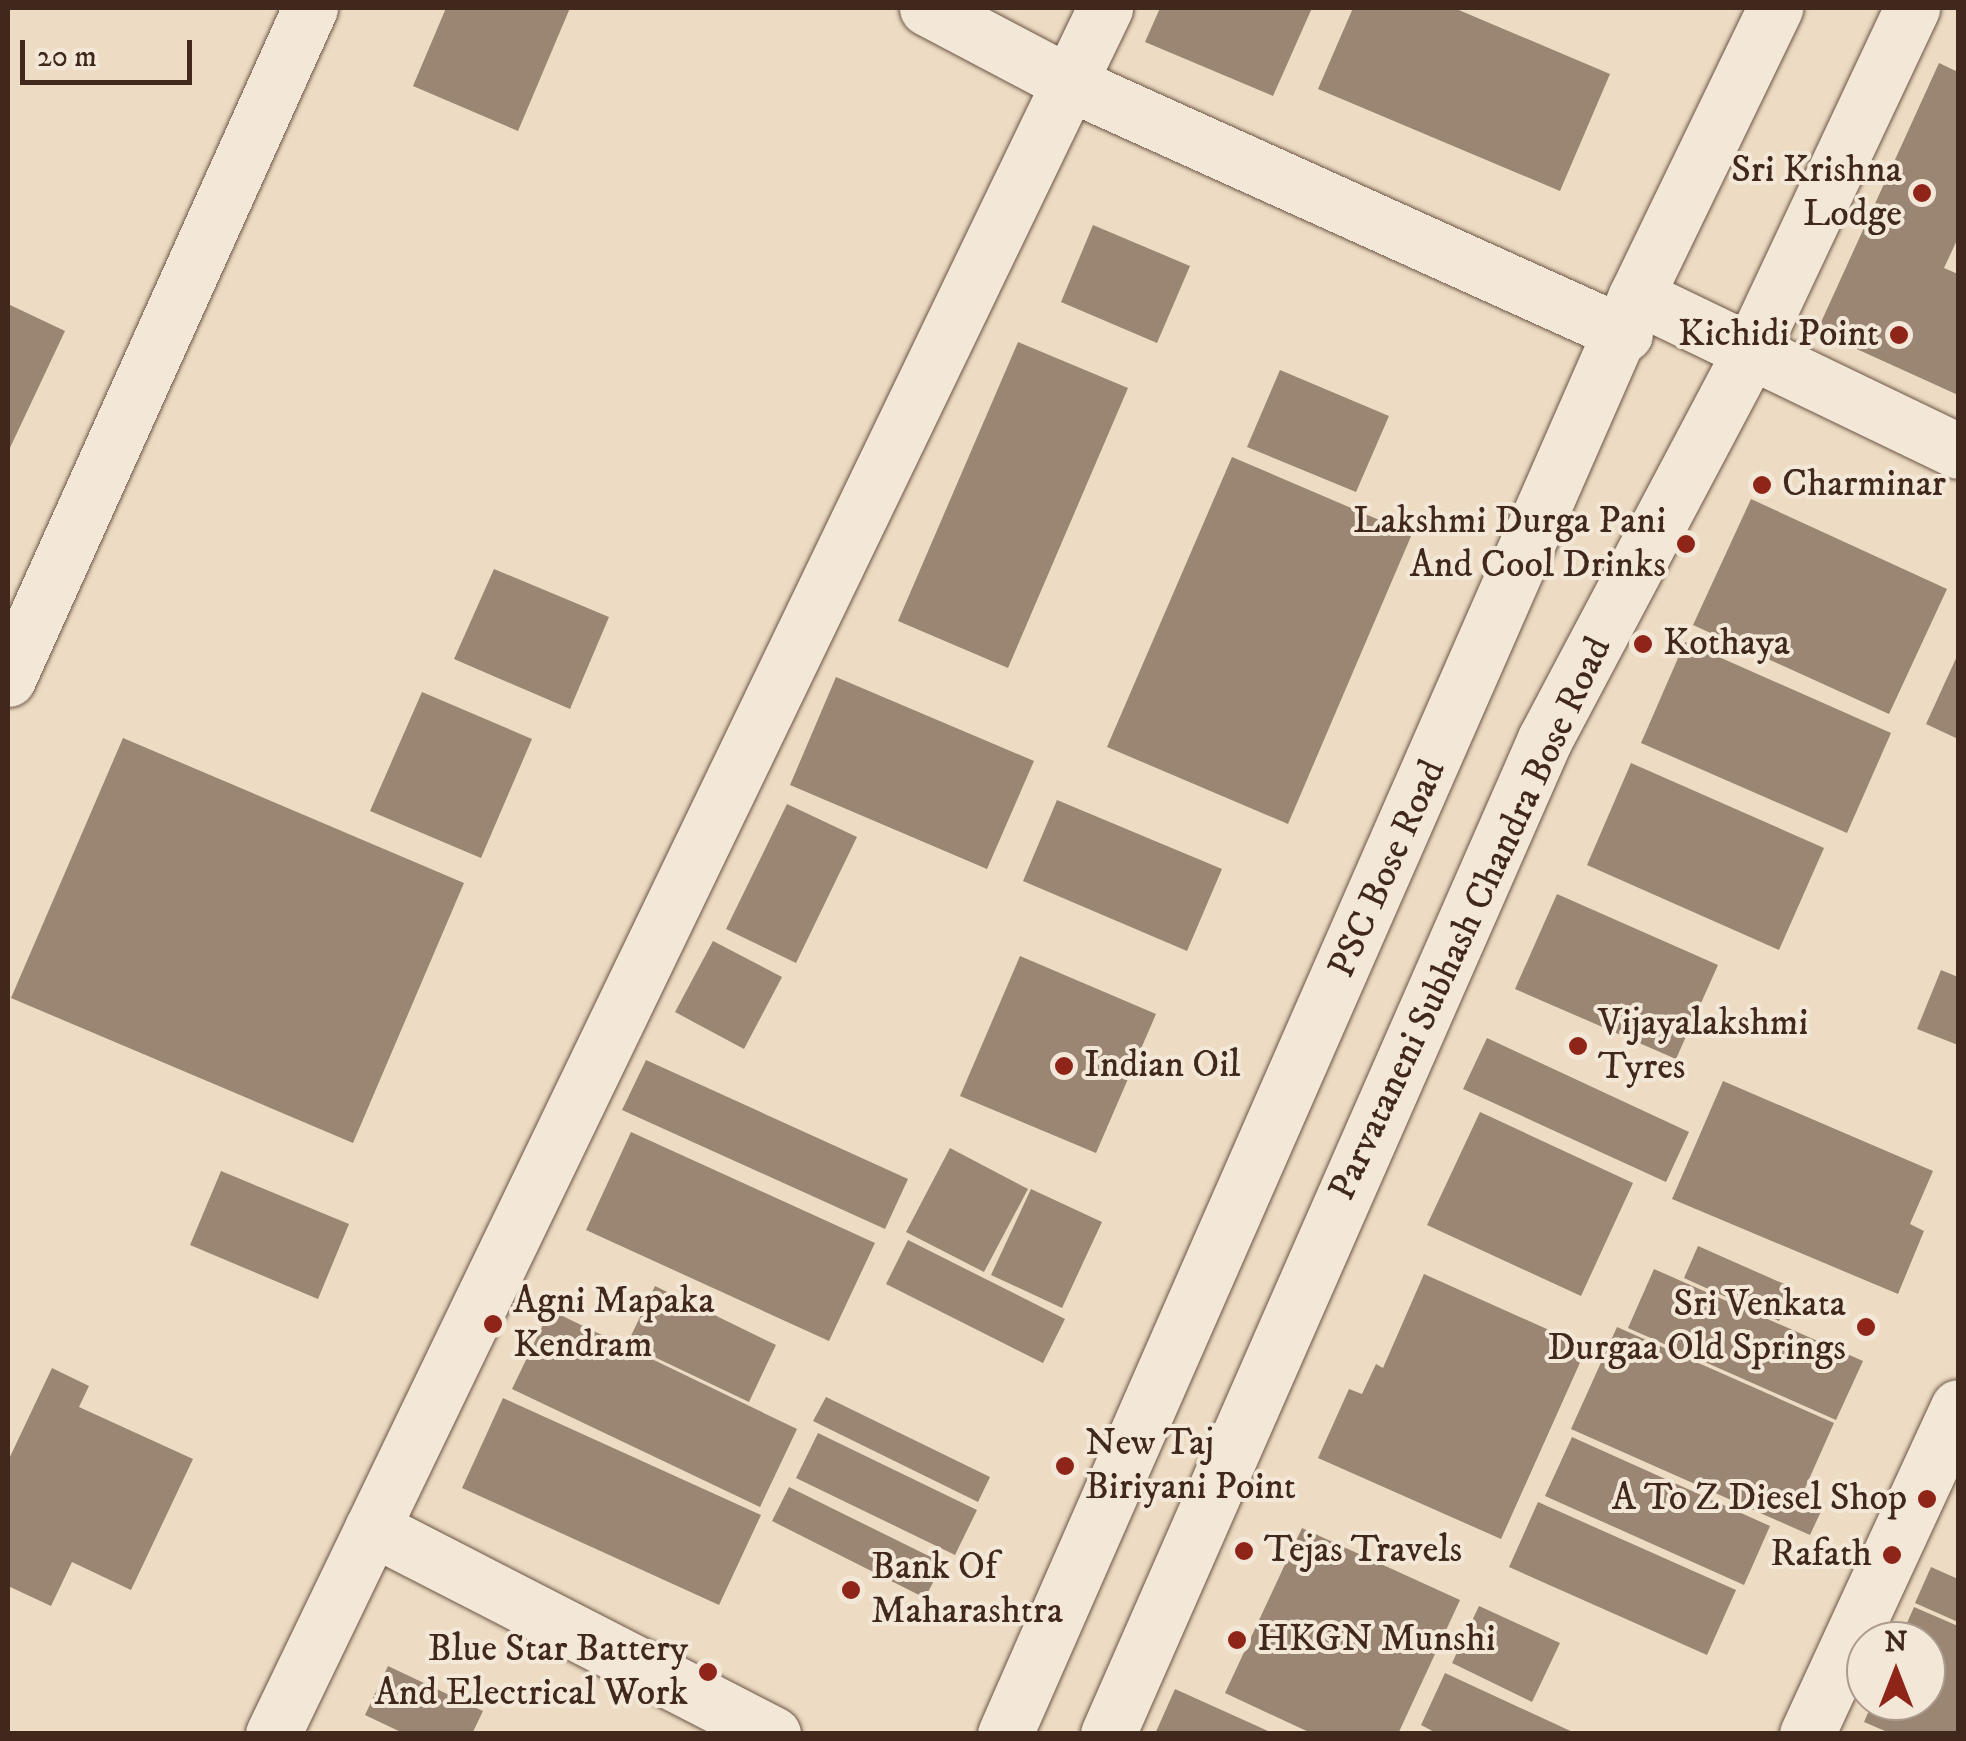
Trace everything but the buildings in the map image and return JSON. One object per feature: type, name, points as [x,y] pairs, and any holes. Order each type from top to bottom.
[{"type":"street","points":[[10,668],[310,8]]},
{"type":"street","points":[[927,8],[1069,83],[1630,315],[1753,346],[1958,451]]},
{"type":"street","points":[[273,1734],[1106,8]]},
{"type":"street","name":"PSC Bose Road","points":[[1005,1734],[1630,315],[1775,8]]},
{"type":"street","name":"Parvataneni Subhash Chandra Bose Road","points":[[1108,1734],[1545,739],[1753,346],[1912,8]]},
{"type":"street","points":[[1808,1734],[1958,1408]]},
{"type":"street","points":[[372,1528],[773,1734]]},
{"type":"place","name":"Sri Krishna Lodge","points":[[1922,193]]},
{"type":"place","name":"Kichidi Point","points":[[1899,335]]},
{"type":"place","name":"Charminar","points":[[1762,485]]},
{"type":"place","name":"Lakshmi Durga Pani And Cool Drinks","points":[[1686,544]]},
{"type":"place","name":"Kothaya","points":[[1643,644]]},
{"type":"place","name":"Vijayalakshmi Tyres","points":[[1578,1046]]},
{"type":"place","name":"Indian Oil","points":[[1064,1066]]},
{"type":"place","name":"Agni Mapaka Kendram","points":[[493,1324]]},
{"type":"place","name":"Sri Venkata Durgaa Old Springs","points":[[1866,1327]]},
{"type":"place","name":"New Taj Biriyani Point","points":[[1065,1466]]},
{"type":"place","name":"A To Z Diesel Shop","points":[[1927,1499]]},
{"type":"place","name":"Tejas Travels","points":[[1244,1551]]},
{"type":"place","name":"Rafath","points":[[1892,1555]]},
{"type":"place","name":"Bank Of Maharashtra","points":[[851,1590]]},
{"type":"place","name":"HKGN Munshi","points":[[1237,1640]]},
{"type":"place","name":"Blue Star Battery And Electrical Work","points":[[708,1672]]}]
